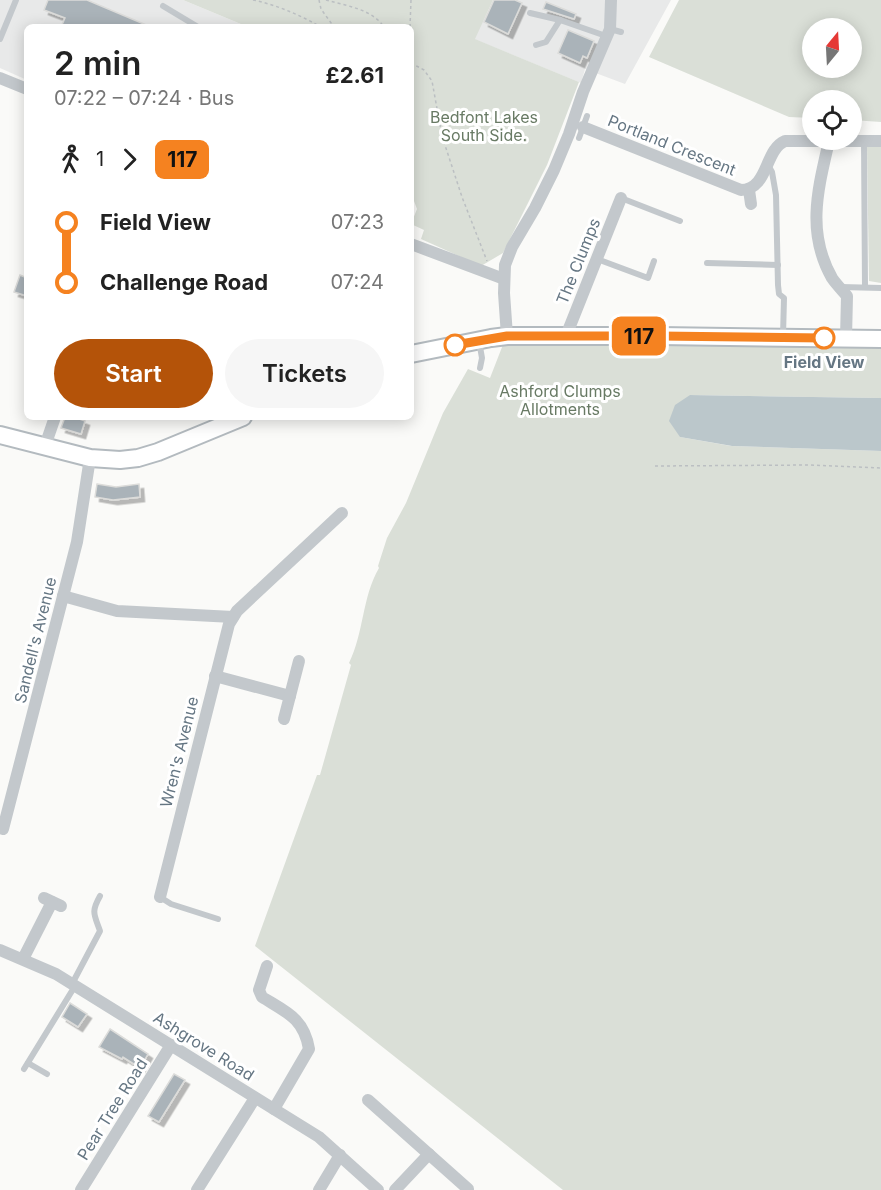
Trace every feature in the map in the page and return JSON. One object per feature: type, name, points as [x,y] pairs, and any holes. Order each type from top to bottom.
[{"type":"main road","points":[[414,353],[507,336],[881,339]]},
{"type":"main road","points":[[0,435],[90,458],[120,460],[158,452],[225,421]]},
{"type":"street","points":[[507,336],[505,265],[512,247],[554,170],[612,32],[611,0]]},
{"type":"street","points":[[0,78],[24,88]]},
{"type":"street","name":"Portland Crescent","points":[[583,127],[741,190],[749,190],[760,180],[775,148],[785,141],[802,141]]},
{"type":"street","name":"Portland Crescent","points":[[864,141],[881,141]]},
{"type":"street","points":[[827,150],[816,197],[817,234],[828,269],[847,296],[846,338]]},
{"type":"street","name":"Portland Crescent","points":[[749,190],[751,204]]},
{"type":"street","name":"The Clumps","points":[[566,336],[621,198]]},
{"type":"street","points":[[414,245],[504,279]]},
{"type":"street","points":[[45,446],[54,420]]},
{"type":"street","name":"Sandell's Avenue","points":[[3,829],[77,542],[90,458]]},
{"type":"street","name":"Wren's Avenue","points":[[160,897],[229,624],[237,611],[342,513]]},
{"type":"street","points":[[63,596],[117,611],[233,617]]},
{"type":"street","points":[[284,719],[299,661]]},
{"type":"street","points":[[215,676],[290,696]]},
{"type":"street","points":[[23,959],[52,902]]},
{"type":"street","name":"Ashgrove Road","points":[[0,950],[74,985],[319,1137],[378,1190]]},
{"type":"street","points":[[267,966],[260,990],[262,997],[297,1019],[307,1039],[309,1049],[274,1109]]},
{"type":"street","name":"Pear Tree Road","points":[[81,1190],[171,1045]]},
{"type":"street","points":[[198,1190],[255,1098]]},
{"type":"street","points":[[368,1100],[468,1189]]},
{"type":"street","points":[[395,1190],[429,1154]]},
{"type":"street","points":[[319,1190],[340,1155]]},
{"type":"lane","points":[[0,39],[16,0]]},
{"type":"lane","points":[[164,6],[193,24]]},
{"type":"lane","points":[[530,13],[612,32]]},
{"type":"lane","points":[[536,45],[546,42],[560,20]]},
{"type":"lane","points":[[864,141],[865,287]]},
{"type":"lane","points":[[768,164],[772,172],[776,195],[779,294],[784,298],[783,337]]},
{"type":"lane","points":[[621,198],[680,221]]},
{"type":"lane","points":[[597,259],[648,278],[654,261]]},
{"type":"lane","points":[[707,262],[778,265]]},
{"type":"lane","points":[[841,287],[881,288]]},
{"type":"lane","points":[[478,340],[482,358],[480,368]]},
{"type":"lane","points":[[24,1070],[74,985],[100,931],[93,913],[99,896]]},
{"type":"lane","points":[[160,897],[171,904],[218,919]]},
{"type":"lane","points":[[28,1063],[47,1074]]},
{"type":"path","points":[[253,0],[283,8],[315,24]]},
{"type":"path","points":[[319,0],[321,9],[332,24]]},
{"type":"path","points":[[326,0],[365,11],[382,24]]},
{"type":"path","points":[[410,24],[411,0]]},
{"type":"path","points":[[414,65],[424,70],[432,81],[442,136],[462,197],[488,262]]},
{"type":"path","points":[[655,466],[810,465],[881,468]]},
{"type":"shaded area","points":[[0,0],[183,0],[241,24],[24,24],[24,79],[0,68]]},
{"type":"shaded area","points":[[493,0],[671,0],[625,84],[585,69],[581,83],[474,39]]},
{"type":"shaded area","points":[[690,395],[881,398],[881,451],[732,446],[680,437],[669,421],[675,405]]},
{"type":"green space","name":"Bedfont Lakes South Side.","points":[[183,0],[493,0],[475,39],[579,82],[547,165],[503,253],[481,266],[421,239],[424,230],[414,225],[417,209],[414,201],[414,24],[241,24]]},
{"type":"green space","points":[[679,0],[881,0],[881,122],[862,121],[862,90],[802,90],[802,118],[789,117],[649,57]]},
{"type":"green space","points":[[867,145],[881,146],[881,283],[869,281]]},
{"type":"green space","name":"Ashford Clumps Allotments","points":[[504,342],[881,348],[881,398],[690,395],[680,437],[731,446],[881,451],[881,1190],[563,1190],[255,946],[317,775],[320,775],[351,665],[349,663],[358,640],[369,591],[379,568],[387,538],[406,503],[443,413],[468,369],[490,378]]},
{"type":"building","points":[[48,0],[87,0],[144,24],[62,24],[65,18],[44,10]]},
{"type":"building","points":[[494,0],[515,0],[522,3],[508,34],[484,22]]},
{"type":"building","points":[[546,2],[576,14],[574,19],[543,9]]},
{"type":"building","points":[[568,30],[594,41],[587,58],[583,56],[580,63],[558,53]]},
{"type":"building","points":[[20,275],[24,277],[24,295],[14,292]]},
{"type":"building","points":[[64,420],[85,421],[81,434],[61,428]]},
{"type":"building","points":[[97,484],[116,487],[139,484],[140,497],[113,500],[95,497]]},
{"type":"building","points":[[70,1003],[87,1014],[78,1027],[62,1017]]},
{"type":"building","points":[[110,1029],[148,1054],[140,1068],[123,1057],[122,1059],[99,1047]]},
{"type":"building","points":[[174,1074],[185,1080],[159,1122],[148,1116]]},
{"type":"bus line","name":"117","points":[[455,345],[507,336],[824,338]]},
{"type":"place","name":"Field View","points":[[824,338]]}]
